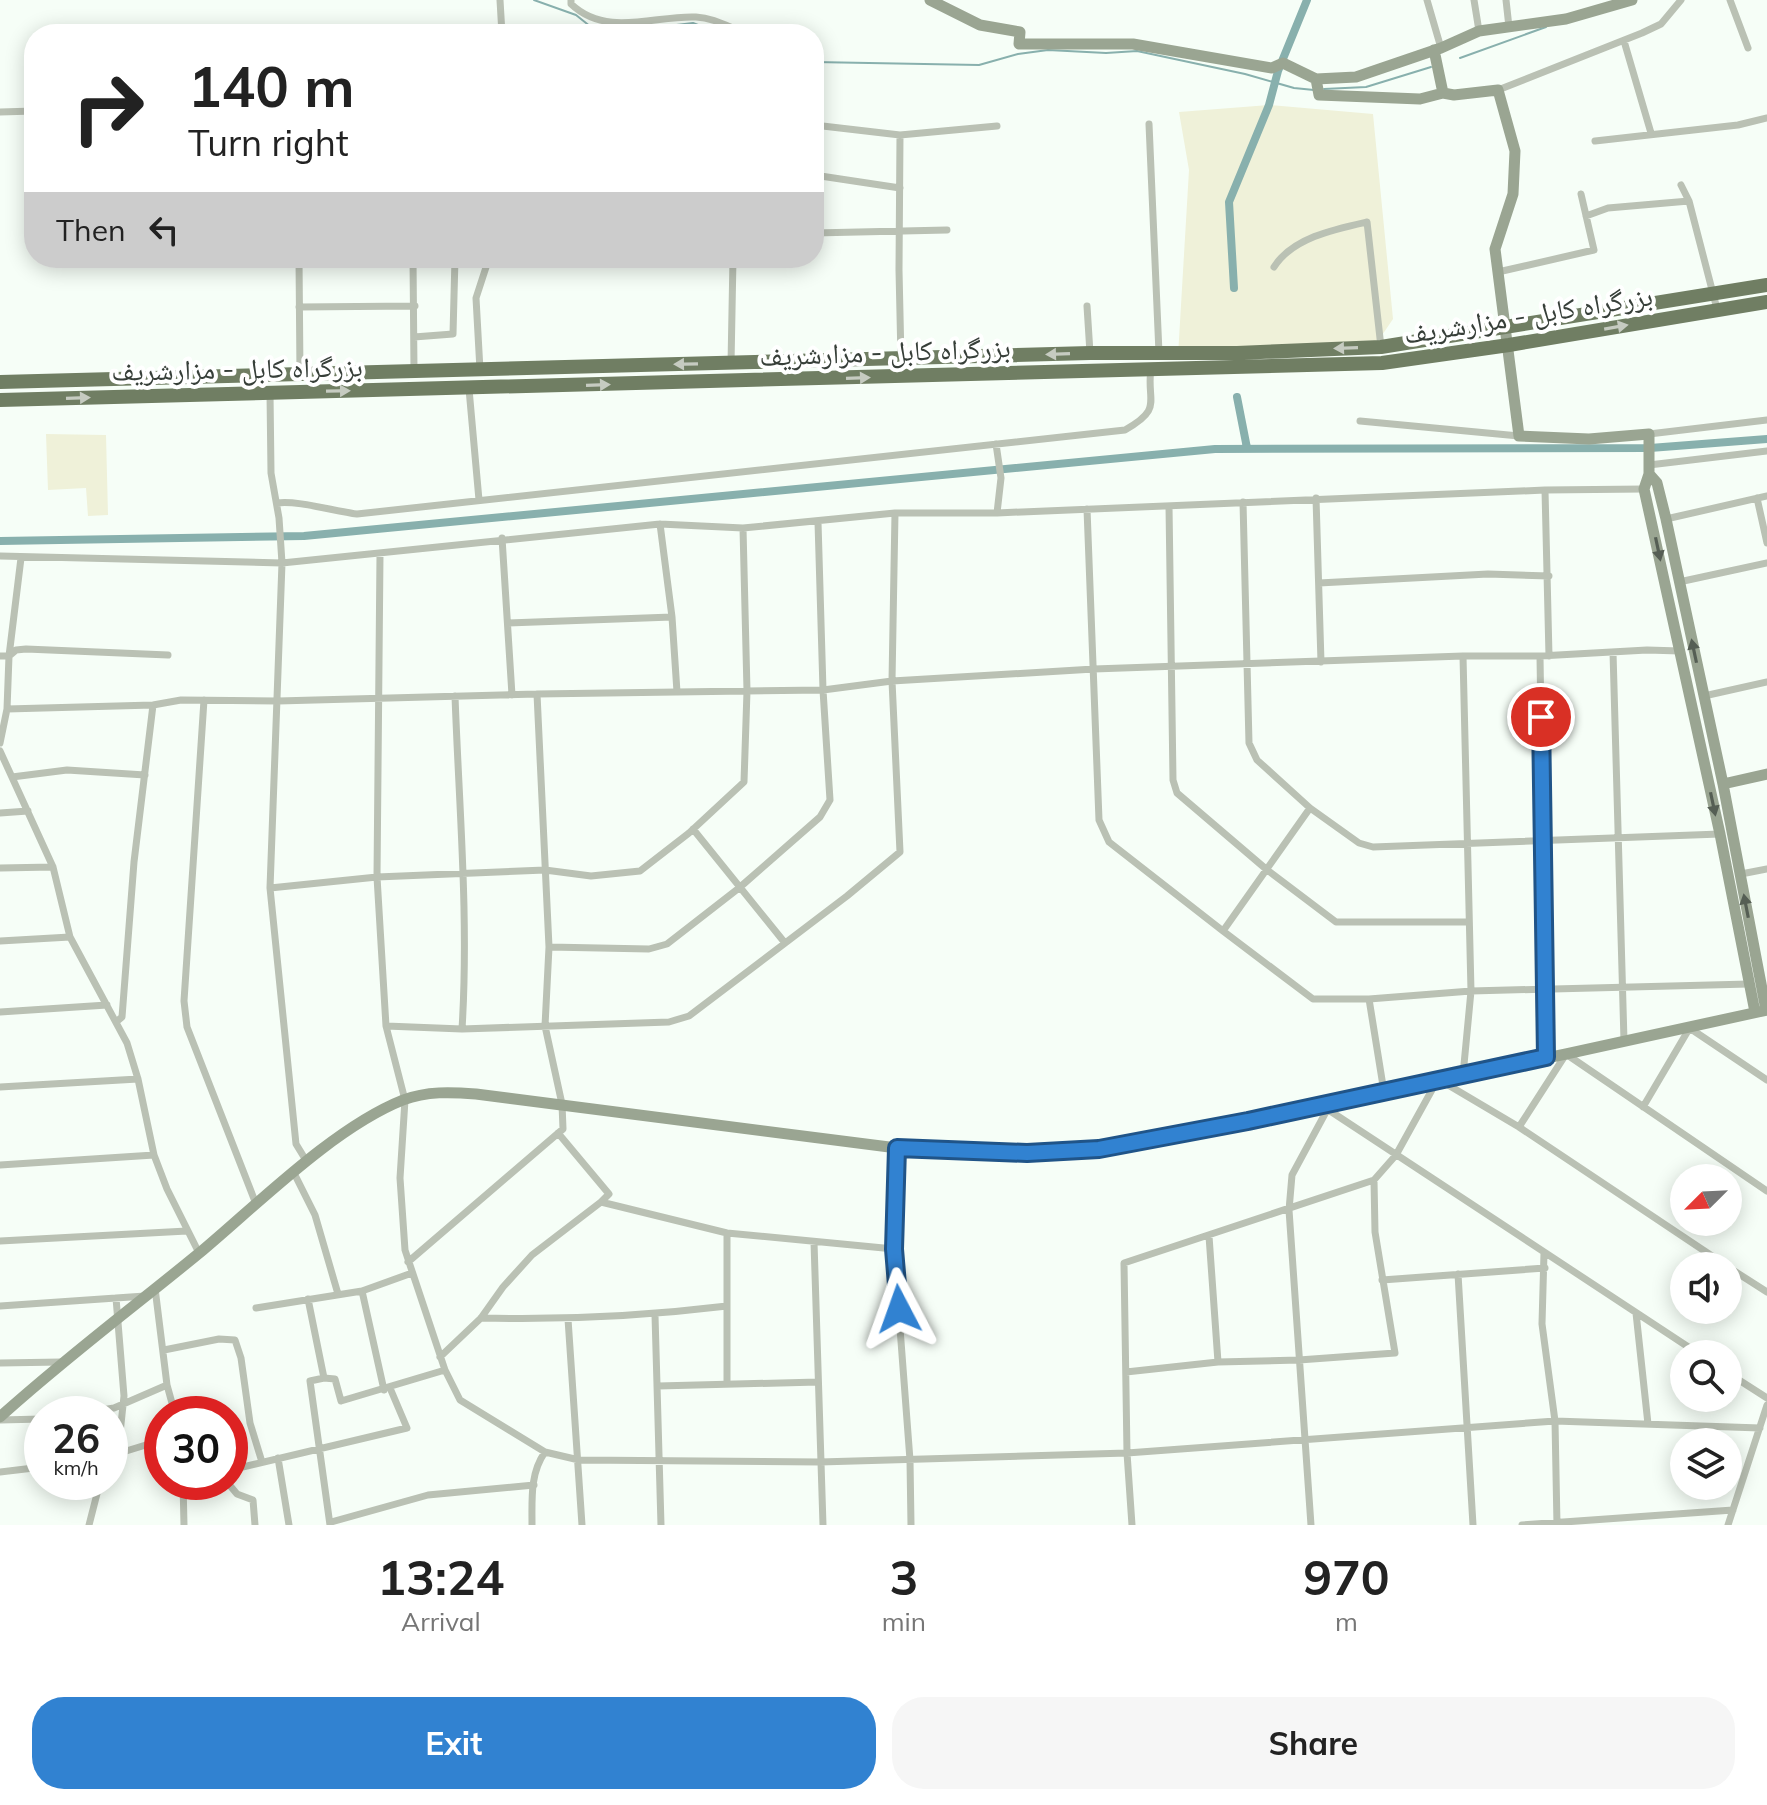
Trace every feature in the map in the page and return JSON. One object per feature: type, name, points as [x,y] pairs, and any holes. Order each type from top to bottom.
[{"type":"highway","name":"بزرگراه کابل - مزارشریف","points":[[0,382],[1381,347],[1767,285]]},
{"type":"highway","name":"بزرگراه کابل - مزارشریف","points":[[0,400],[1382,363],[1767,302]]},
{"type":"street","points":[[500,0],[501,24]]},
{"type":"street","points":[[571,0],[580,13],[605,21],[656,22],[672,17],[695,17],[712,18],[726,24]]},
{"type":"street","points":[[930,0],[980,25],[1020,32],[1019,44],[1133,44],[1277,65],[1317,86],[1371,98],[1420,99],[1443,93],[1454,95],[1498,90],[1661,24],[1681,0]]},
{"type":"street","points":[[1427,0],[1438,49],[1443,93]]},
{"type":"street","points":[[1474,0],[1479,31]]},
{"type":"street","points":[[1506,0],[1509,27]]},
{"type":"street","points":[[1317,86],[1356,77],[1438,49],[1479,31],[1566,19],[1632,0]]},
{"type":"street","points":[[1730,0],[1748,48]]},
{"type":"street","points":[[1624,41],[1651,133]]},
{"type":"street","points":[[1498,90],[1515,151],[1513,194],[1495,249],[1519,436]]},
{"type":"street","points":[[0,112],[24,111]]},
{"type":"street","points":[[1595,141],[1738,125],[1767,118]]},
{"type":"street","points":[[277,503],[293,500],[304,506],[357,514],[1125,430],[1142,421],[1152,406],[1150,370],[1159,353],[1149,124]]},
{"type":"street","points":[[824,126],[900,135],[997,126]]},
{"type":"street","points":[[900,135],[901,359]]},
{"type":"street","points":[[824,177],[900,188]]},
{"type":"street","points":[[1681,185],[1689,201],[1717,309]]},
{"type":"street","points":[[1498,272],[1594,250],[1581,194]]},
{"type":"street","points":[[1586,216],[1608,208],[1689,201]]},
{"type":"street","points":[[1274,267],[1282,255],[1328,230],[1367,222],[1381,347]]},
{"type":"street","points":[[824,233],[947,230]]},
{"type":"street","points":[[299,268],[300,375]]},
{"type":"street","points":[[413,268],[414,371]]},
{"type":"street","points":[[414,337],[453,334],[455,268]]},
{"type":"street","points":[[479,500],[475,388],[480,370],[476,298],[486,268]]},
{"type":"street","points":[[731,364],[733,268]]},
{"type":"street","points":[[299,307],[415,306]]},
{"type":"street","points":[[1087,306],[1090,353]]},
{"type":"street","points":[[270,393],[271,473],[279,518],[282,563],[270,888],[296,1144],[307,1162]]},
{"type":"street","points":[[1360,421],[1519,436],[1589,439],[1649,438],[1767,420]]},
{"type":"street","points":[[1649,438],[1649,465],[1644,489],[1720,834],[1749,984],[1763,1010]]},
{"type":"street","points":[[996,444],[1001,478],[997,513]]},
{"type":"street","points":[[1649,465],[1767,451]]},
{"type":"street","points":[[1649,465],[1666,519],[1723,784],[1763,1010]]},
{"type":"street","points":[[0,556],[282,563],[660,524],[743,528],[895,513],[997,513],[1316,498],[1644,489]]},
{"type":"street","points":[[1545,490],[1549,576],[1545,656],[1546,1057]]},
{"type":"street","points":[[1666,519],[1767,496]]},
{"type":"street","points":[[1316,498],[1321,662]]},
{"type":"street","points":[[1757,498],[1767,543]]},
{"type":"street","points":[[1243,502],[1249,743],[1257,760],[1310,808],[1359,843],[1373,847],[1720,834]]},
{"type":"street","points":[[1169,506],[1173,780],[1177,793],[1266,869],[1336,922],[1468,922]]},
{"type":"street","points":[[1087,509],[1099,820],[1109,842],[1313,999],[1369,999],[1471,991],[1749,984]]},
{"type":"street","points":[[386,1026],[462,1029],[669,1022],[689,1016],[900,852],[892,681],[895,513]]},
{"type":"street","points":[[549,947],[649,949],[667,944],[739,888],[820,817],[830,800],[818,522]]},
{"type":"street","points":[[660,524],[672,617],[677,692]]},
{"type":"street","points":[[270,888],[377,877],[545,870],[591,876],[640,871],[693,829],[744,782],[747,691],[743,528]]},
{"type":"street","points":[[502,538],[512,695]]},
{"type":"street","points":[[380,554],[377,877],[386,1026],[405,1100],[400,1178],[405,1250],[440,1357],[460,1400],[545,1452],[579,1460],[820,1462],[1127,1453],[1555,1421],[1760,1428]]},
{"type":"street","points":[[0,743],[2,720],[7,709],[9,656],[21,558]]},
{"type":"street","points":[[1679,582],[1767,563]]},
{"type":"street","points":[[1319,583],[1488,574],[1549,576]]},
{"type":"street","points":[[508,623],[672,617]]},
{"type":"street","points":[[0,656],[26,649],[168,655]]},
{"type":"street","points":[[7,709],[153,705],[181,700],[278,701],[823,690],[892,681],[1094,669],[1680,651]]},
{"type":"street","points":[[1613,652],[1624,1041]]},
{"type":"street","points":[[1463,656],[1471,991],[1463,1075]]},
{"type":"street","points":[[1704,696],[1767,682]]},
{"type":"street","points":[[408,1262],[563,1129],[562,1104],[545,1026],[549,947],[537,694]]},
{"type":"street","points":[[455,696],[463,875],[465,985],[462,1029]]},
{"type":"street","points":[[204,700],[184,1001],[187,1027],[256,1205]]},
{"type":"street","points":[[116,1022],[122,1017],[134,862],[153,705]]},
{"type":"street","points":[[0,751],[53,867],[70,937],[127,1043],[154,1155],[199,1253]]},
{"type":"street","points":[[12,777],[67,770],[145,775]]},
{"type":"street","points":[[1723,784],[1767,774]]},
{"type":"street","points":[[1223,931],[1310,808]]},
{"type":"street","points":[[0,813],[28,811]]},
{"type":"street","points":[[693,829],[785,943]]},
{"type":"street","points":[[0,868],[53,867]]},
{"type":"street","points":[[1741,874],[1767,869]]},
{"type":"street","points":[[0,941],[70,937]]},
{"type":"street","points":[[1369,999],[1384,1092]]},
{"type":"street","points":[[0,1012],[107,1005]]},
{"type":"street","points":[[0,1418],[61,1362],[118,1321],[327,1146],[381,1111],[426,1094],[450,1092],[562,1104],[897,1148],[1027,1153],[1099,1149],[1324,1108],[1438,1079],[1763,1010]]},
{"type":"street","points":[[1689,1028],[1767,1080]]},
{"type":"street","points":[[1643,1107],[1689,1028]]},
{"type":"street","points":[[1566,1054],[1767,1191]]},
{"type":"street","points":[[1519,1127],[1566,1054]]},
{"type":"street","points":[[0,1087],[138,1079]]},
{"type":"street","points":[[1438,1079],[1519,1127],[1707,1252]]},
{"type":"street","points":[[1132,1525],[1127,1453],[1124,1263],[1374,1180],[1396,1155],[1438,1079]]},
{"type":"street","points":[[1324,1108],[1677,1340]]},
{"type":"street","points":[[1311,1525],[1289,1210],[1292,1175],[1324,1108]]},
{"type":"street","points":[[440,1357],[481,1318],[503,1287],[532,1255],[609,1194],[558,1133]]},
{"type":"street","points":[[897,1148],[894,1249],[910,1460],[911,1525]]},
{"type":"street","points":[[0,1165],[154,1155]]},
{"type":"street","points":[[294,1173],[315,1215],[338,1294]]},
{"type":"street","points":[[1126,1372],[1218,1362],[1395,1353],[1375,1232],[1374,1180]]},
{"type":"street","points":[[601,1202],[727,1233],[894,1249]]},
{"type":"street","points":[[0,1241],[187,1231]]},
{"type":"street","points":[[727,1233],[727,1384]]},
{"type":"street","points":[[1209,1236],[1218,1362]]},
{"type":"street","points":[[814,1242],[823,1525]]},
{"type":"street","points":[[1544,1253],[1542,1324],[1555,1421],[1557,1524]]},
{"type":"street","points":[[1382,1280],[1545,1268]]},
{"type":"street","points":[[256,1308],[362,1291],[412,1273]]},
{"type":"street","points":[[1458,1274],[1473,1525]]},
{"type":"street","points":[[1742,1275],[1767,1292]]},
{"type":"street","points":[[248,1466],[407,1428],[387,1389],[362,1291]]},
{"type":"street","points":[[0,1306],[116,1298],[151,1292]]},
{"type":"street","points":[[151,1292],[170,1396]]},
{"type":"street","points":[[116,1298],[124,1396]]},
{"type":"street","points":[[308,1299],[324,1378]]},
{"type":"street","points":[[481,1318],[568,1319],[655,1315],[727,1306]]},
{"type":"street","points":[[1636,1313],[1648,1424]]},
{"type":"street","points":[[655,1315],[661,1525]]},
{"type":"street","points":[[568,1319],[582,1525]]},
{"type":"street","points":[[164,1350],[219,1339],[235,1340],[241,1358],[250,1423],[262,1462]]},
{"type":"street","points":[[0,1363],[61,1362]]},
{"type":"street","points":[[445,1370],[341,1401],[335,1379],[310,1381],[330,1524],[428,1495],[534,1485]]},
{"type":"street","points":[[658,1386],[818,1382]]},
{"type":"street","points":[[1742,1382],[1767,1398]]},
{"type":"street","points":[[128,1401],[167,1385]]},
{"type":"street","points":[[1728,1525],[1767,1405]]},
{"type":"street","points":[[0,1418],[24,1419]]},
{"type":"street","points":[[532,1525],[535,1466],[545,1452]]},
{"type":"street","points":[[278,1458],[289,1525]]},
{"type":"street","points":[[0,1472],[24,1469]]},
{"type":"street","points":[[248,1498],[253,1500],[255,1525]]},
{"type":"street","points":[[89,1525],[95,1500]]},
{"type":"street","points":[[183,1500],[184,1525]]},
{"type":"street","points":[[1522,1525],[1733,1510]]},
{"type":"green space","points":[[1269,105],[1373,114],[1393,319],[1374,347],[1178,356],[1189,170],[1179,112]]},
{"type":"green space","points":[[46,434],[106,435],[108,515],[88,516],[86,488],[48,490]]},
{"type":"waterway","points":[[534,0],[576,15],[587,24]]},
{"type":"waterway","points":[[1234,288],[1229,202],[1307,0]]},
{"type":"waterway","points":[[685,24],[696,24]]},
{"type":"waterway","points":[[1460,58],[1546,27]]},
{"type":"waterway","points":[[824,62],[979,65],[1018,54],[1048,50],[1137,51],[1314,90]]},
{"type":"waterway","points":[[1324,89],[1366,87],[1431,67]]},
{"type":"waterway","points":[[1237,397],[1247,448]]},
{"type":"waterway","points":[[0,541],[304,536],[1215,449],[1650,448],[1767,439]]},
{"type":"route","points":[[899,1309],[894,1249],[897,1148],[1027,1153],[1099,1149],[1248,1121],[1546,1057],[1541,717]]}]
